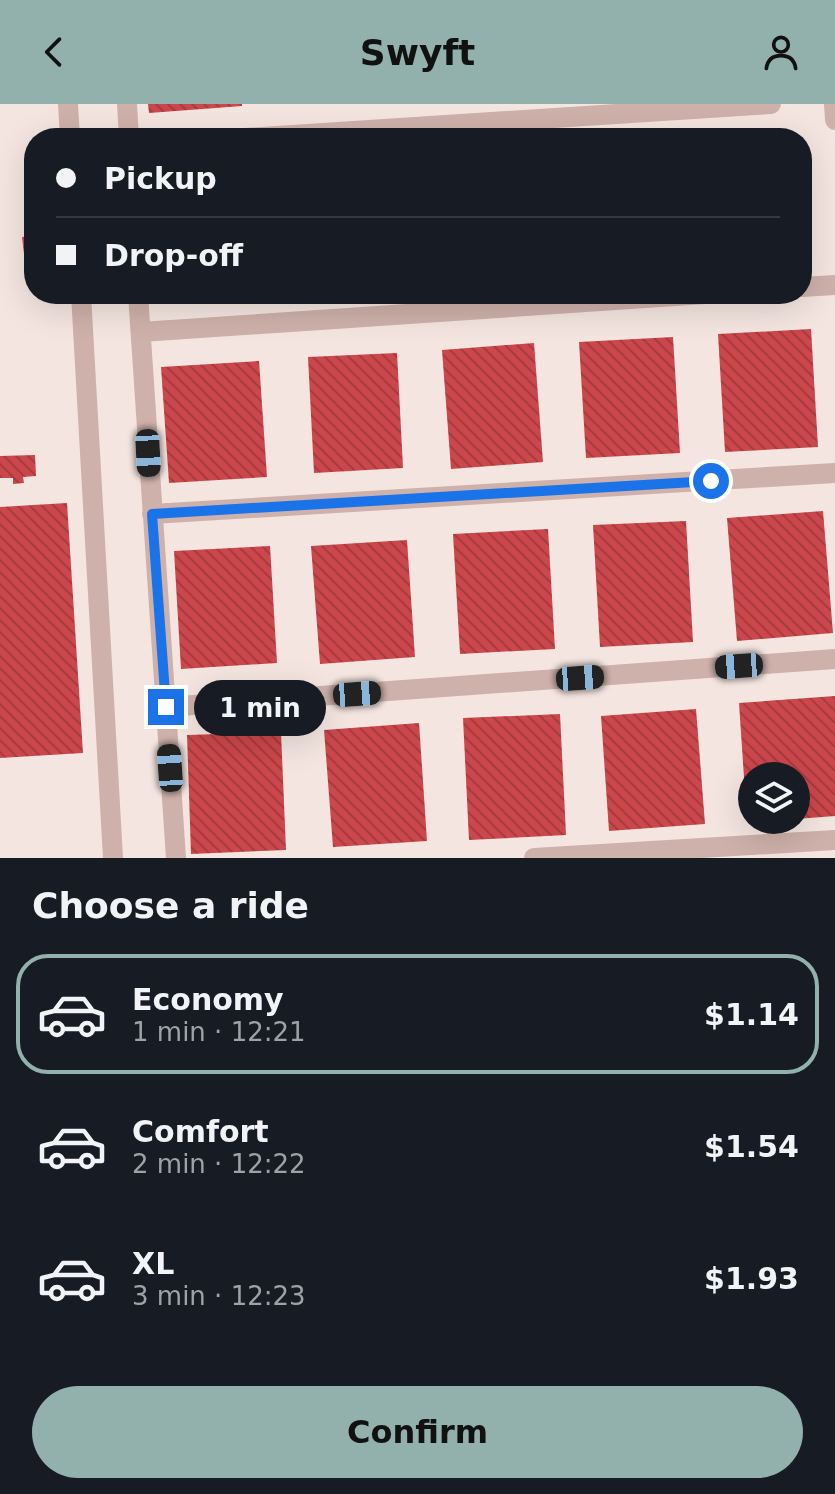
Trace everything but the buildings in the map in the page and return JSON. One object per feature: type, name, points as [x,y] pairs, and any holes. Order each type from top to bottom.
[{"type":"lane","points":[[68,104],[69,128]]},
{"type":"lane","points":[[127,104],[128,128]]},
{"type":"lane","points":[[400,128],[771,104]]},
{"type":"lane","points":[[834,104],[835,120]]},
{"type":"lane","points":[[812,286],[835,285]]},
{"type":"lane","points":[[82,304],[113,858]]},
{"type":"lane","points":[[139,304],[176,858]]},
{"type":"lane","points":[[141,332],[557,304]]},
{"type":"lane","points":[[152,514],[835,473]]},
{"type":"lane","points":[[166,707],[835,659]]},
{"type":"lane","points":[[534,858],[835,840]]},
{"type":"route","points":[[166,707],[152,514],[711,481]]}]
